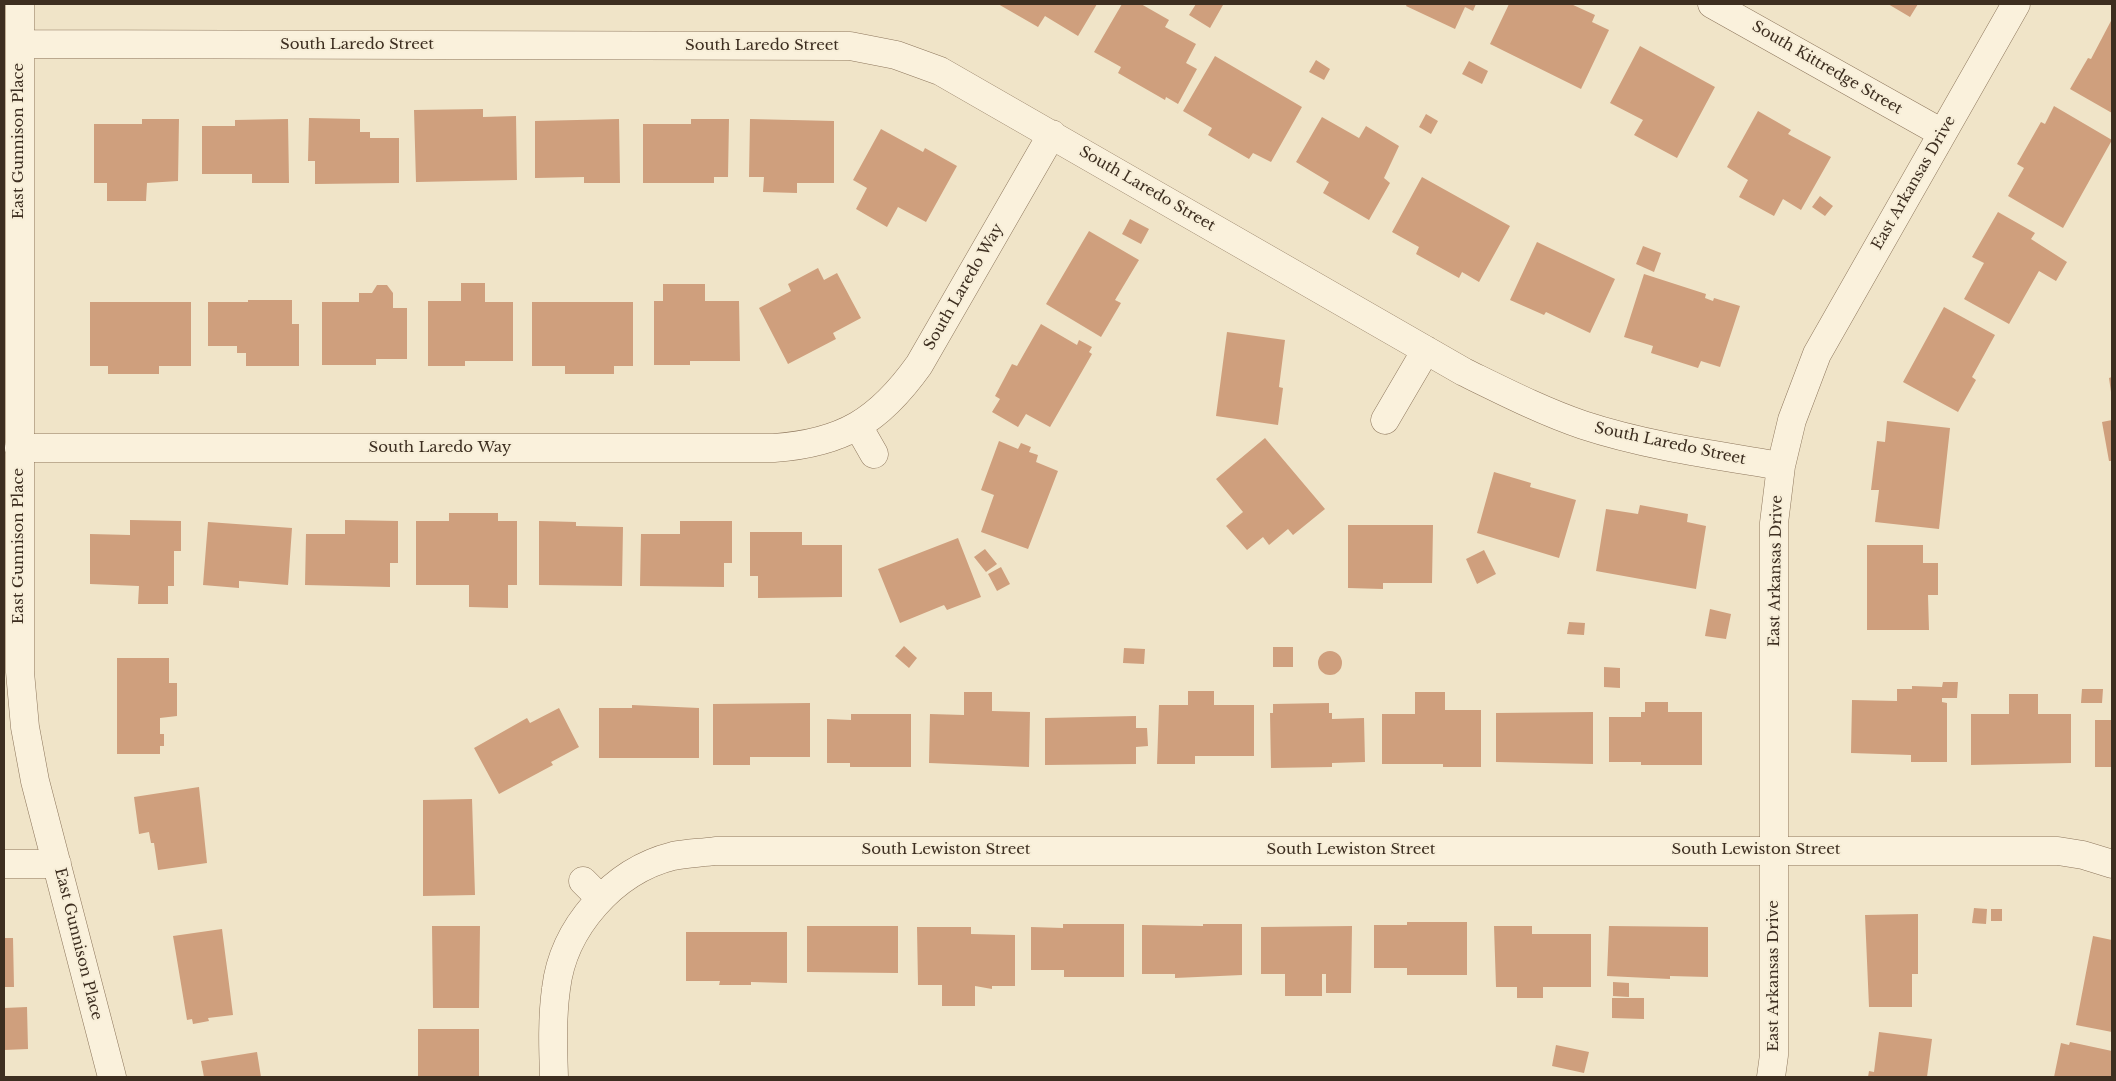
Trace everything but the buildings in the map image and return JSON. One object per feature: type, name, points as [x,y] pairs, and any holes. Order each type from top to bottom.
[{"type":"street","name":"East Gunnison Place","points":[[20,4],[20,672],[25,727],[30,754],[112,1077]]},
{"type":"street","name":"South Kittredge Street","points":[[1712,4],[1942,133]]},
{"type":"street","name":"East Arkansas Drive","points":[[1771,1077],[1774,1054],[1774,523],[1781,466],[1792,420],[1817,354],[2016,4]]},
{"type":"street","name":"South Laredo Street","points":[[20,44],[850,46],[896,55],[940,71],[1426,350],[1523,402],[1583,425],[1666,446],[1781,466]]},
{"type":"street","name":"South Laredo Way","points":[[19,448],[774,448],[800,446],[826,440],[858,426],[898,393],[919,365],[1052,134]]},
{"type":"street","points":[[1385,420],[1426,350]]},
{"type":"street","points":[[858,426],[874,454]]},
{"type":"street","name":"South Lewiston Street","points":[[554,1077],[553,1013],[556,987],[562,963],[592,890],[620,882],[642,869],[673,856],[715,851],[2058,851],[2083,855],[2112,864]]},
{"type":"street","points":[[4,864],[57,864]]}]
